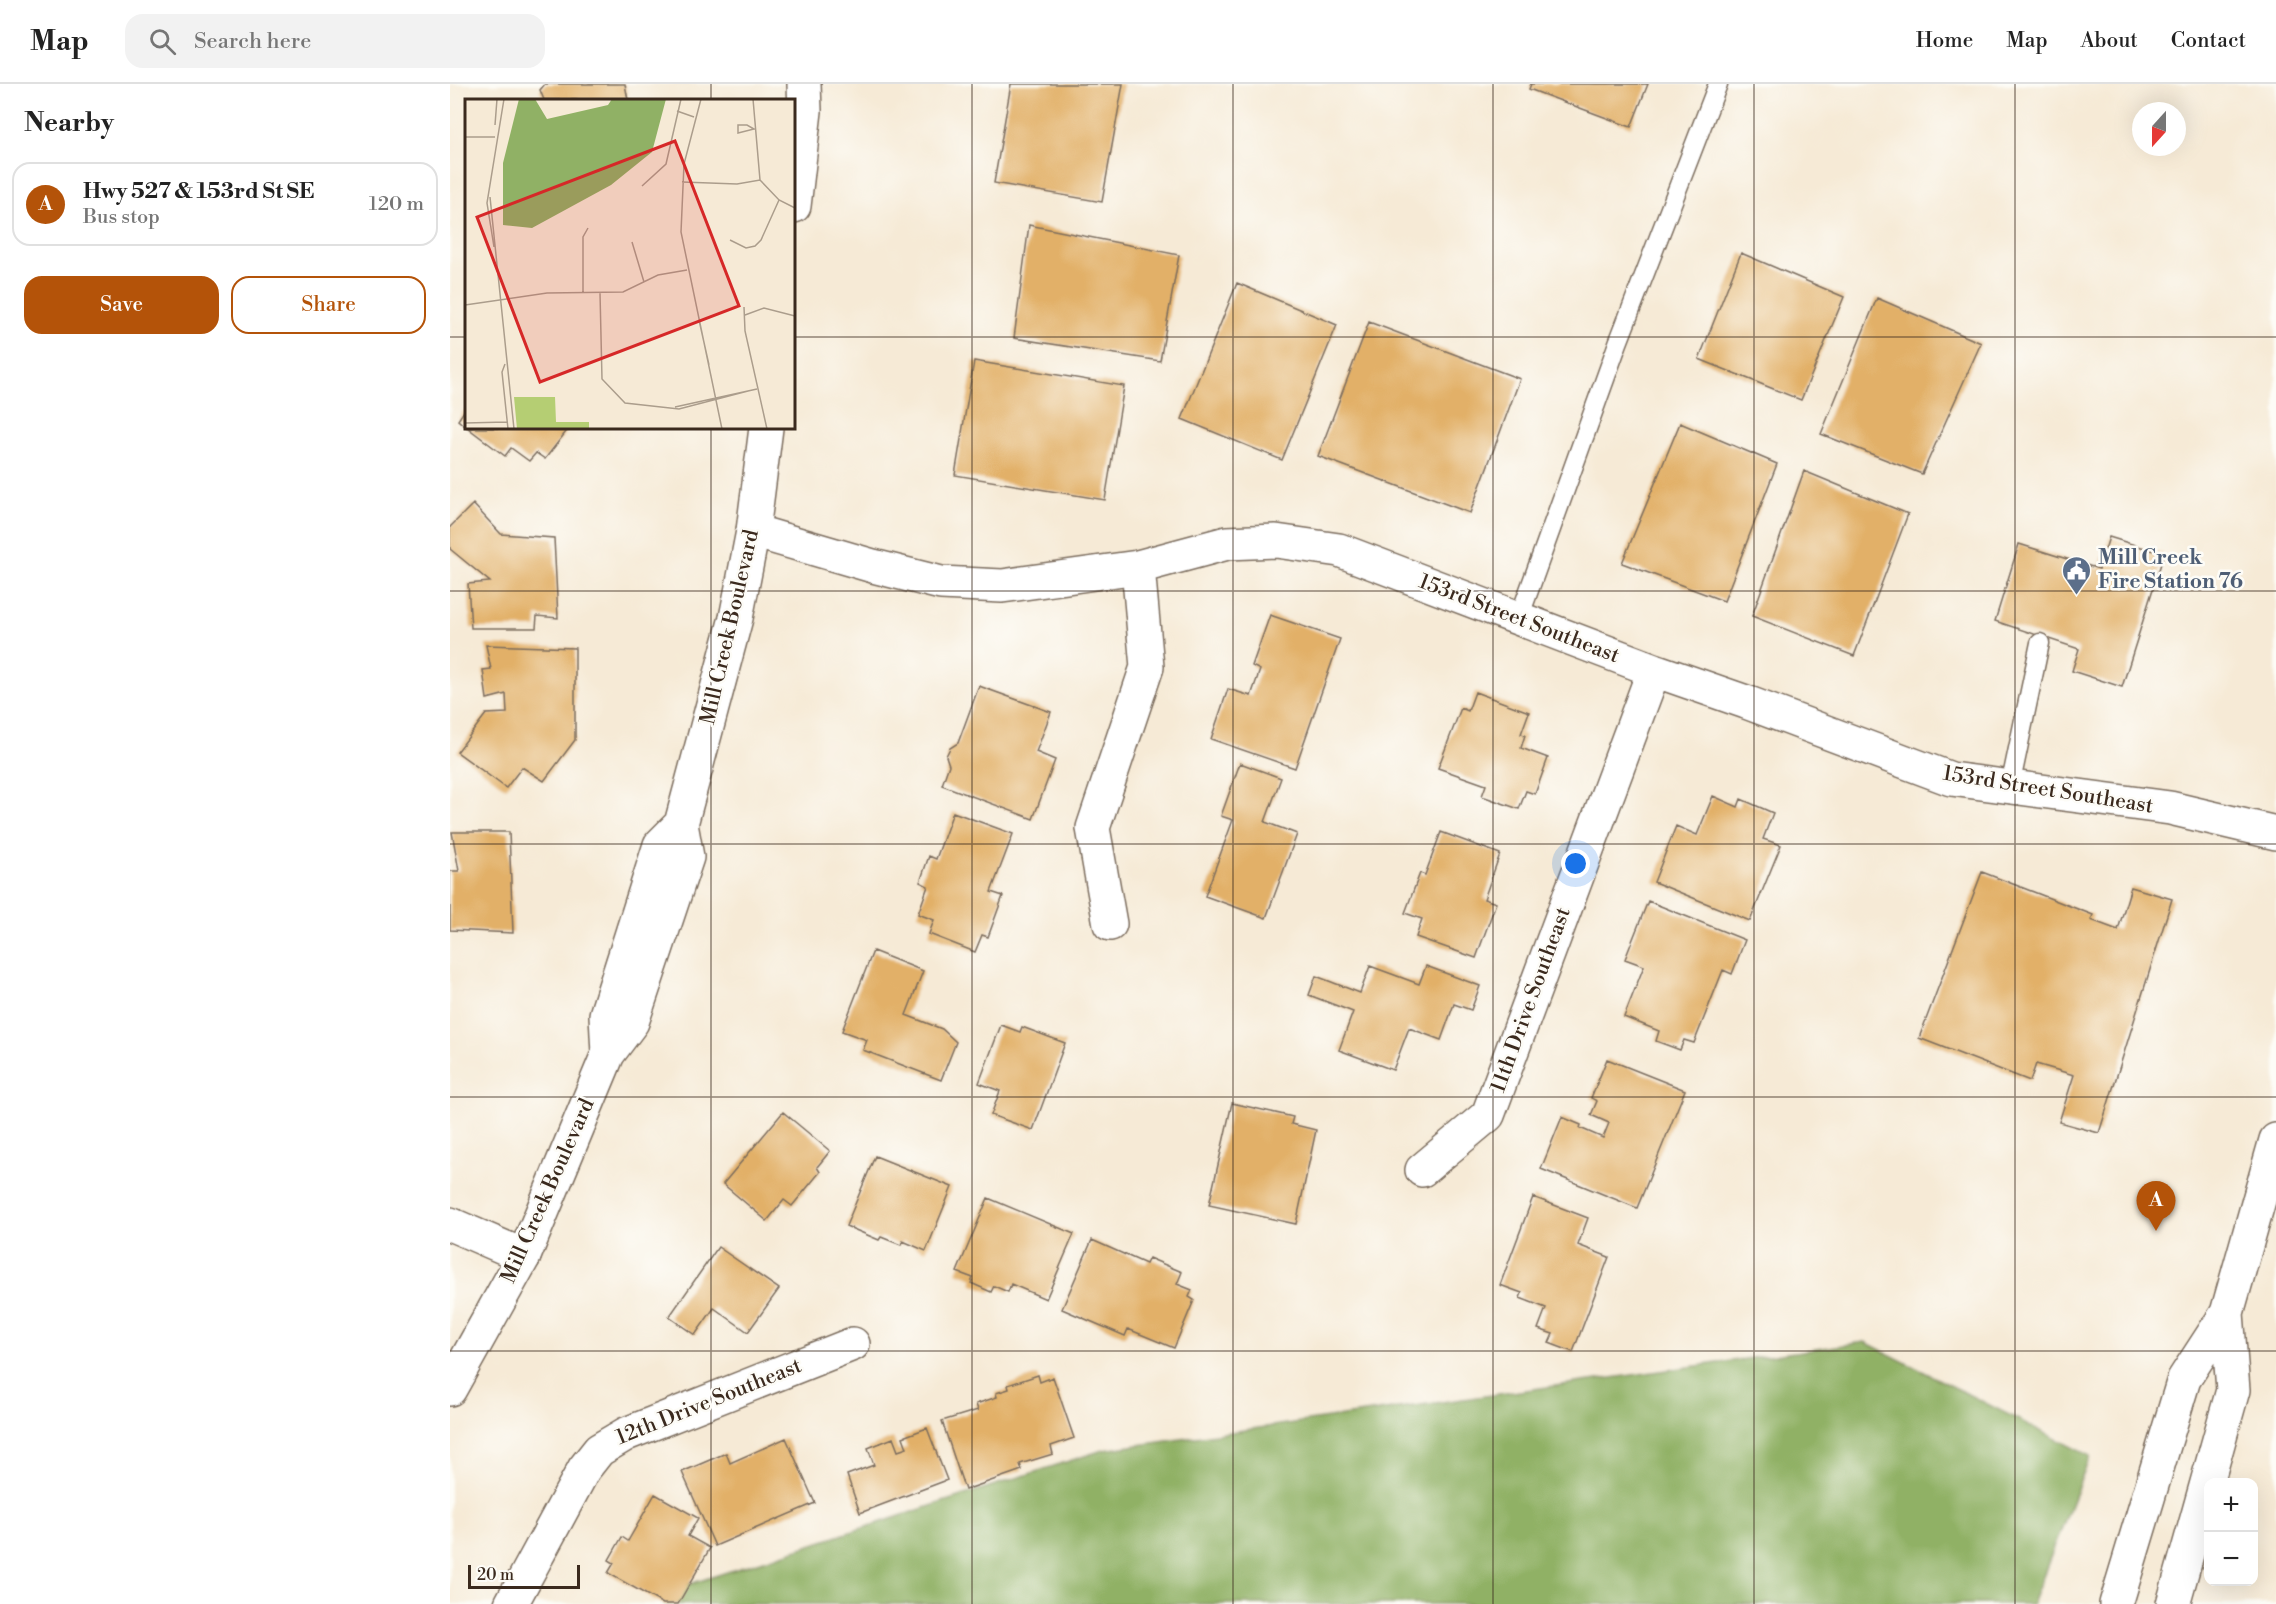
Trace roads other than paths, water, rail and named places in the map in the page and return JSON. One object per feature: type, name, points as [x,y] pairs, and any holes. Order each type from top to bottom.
[{"type":"street","points":[[795,198],[809,93]]},
{"type":"street","name":"Mill Creek Boulevard","points":[[450,1389],[524,1256],[608,1054],[632,1022],[687,857],[681,824],[736,618],[753,531],[766,429]]},
{"type":"street","name":"153rd Street Southeast","points":[[753,531],[941,583],[1002,586],[1138,567],[1227,543],[1276,541],[1339,550],[1654,670],[1950,779],[2170,808],[2276,833]]},
{"type":"street","points":[[1110,924],[1093,828],[1147,667],[1138,567]]},
{"type":"street","name":"11th Drive Southeast","points":[[1422,1170],[1488,1116],[1654,670]]},
{"type":"street","points":[[2116,1604],[2184,1379],[2227,1313],[2276,1140]]},
{"type":"street","points":[[450,1224],[524,1256]]},
{"type":"street","points":[[2173,1604],[2233,1390],[2227,1313]]},
{"type":"street","name":"12th Drive Southeast","points":[[511,1604],[584,1469],[599,1450],[626,1434],[853,1344]]},
{"type":"lane","points":[[1519,618],[1618,344],[1718,84]]},
{"type":"lane","points":[[2010,787],[2040,643]]},
{"type":"place","name":"Mill Creek Fire Station 76","points":[[2077,596]]},
{"type":"place","name":"Hwy 527 & 153rd St SE","points":[[2156,1231]]}]
